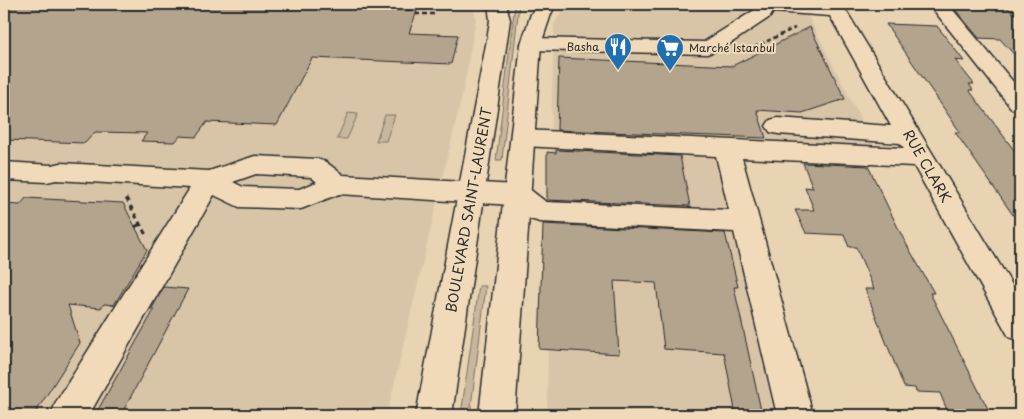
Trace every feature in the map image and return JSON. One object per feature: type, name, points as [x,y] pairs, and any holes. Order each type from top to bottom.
[{"type":"main road","name":"BOULEVARD SAINT-LAURENT","points":[[434,415],[498,34],[500,20],[497,4]]},
{"type":"main road","points":[[497,415],[531,44],[530,4]]},
{"type":"main road","points":[[531,44],[541,14],[547,4]]},
{"type":"main road","points":[[938,4],[1020,104]]},
{"type":"main road","points":[[531,44],[707,48],[718,43],[763,13],[762,5],[835,7]]},
{"type":"main road","name":"RUE CLARK","points":[[835,7],[1020,327]]},
{"type":"main road","points":[[778,126],[909,134]]},
{"type":"main road","points":[[522,138],[922,158]]},
{"type":"main road","points":[[727,148],[795,415]]},
{"type":"main road","points":[[4,171],[209,180],[239,197],[301,199],[337,184],[518,195],[540,212],[746,222]]},
{"type":"main road","points":[[69,415],[209,180]]},
{"type":"path","points":[[416,14],[434,14]]},
{"type":"path","points":[[125,197],[140,224],[135,227]]},
{"type":"shaded area","points":[[4,4],[472,4],[476,18],[464,87],[387,415],[4,415]]},
{"type":"shaded area","points":[[515,4],[519,4],[502,160],[496,160]]},
{"type":"shaded area","points":[[575,4],[802,4],[877,151],[551,135],[554,24],[562,12]]},
{"type":"shaded area","points":[[348,113],[358,114],[347,139],[337,139]]},
{"type":"shaded area","points":[[385,115],[395,115],[386,141],[376,141]]},
{"type":"shaded area","points":[[551,148],[715,156],[775,415],[547,415]]},
{"type":"shaded area","points":[[479,286],[486,286],[470,415],[461,415]]},
{"type":"building","points":[[4,4],[334,4],[332,7],[417,11],[409,33],[458,35],[451,64],[312,58],[277,125],[207,122],[196,137],[180,136],[175,142],[141,141],[147,133],[95,132],[85,143],[4,140]]},
{"type":"building","points":[[969,4],[1004,4],[1014,14],[1020,14],[1020,61],[1000,39],[979,38],[953,7],[972,8]]},
{"type":"building","points":[[886,24],[937,26],[964,61],[955,60],[974,84],[969,84],[973,90],[969,90],[1020,158],[1020,225],[955,132],[960,132]]},
{"type":"building","points":[[810,27],[845,99],[802,113],[757,110],[766,138],[557,130],[559,58],[732,66]]},
{"type":"building","points":[[556,150],[680,156],[690,206],[547,200],[547,152],[556,153]]},
{"type":"building","points":[[803,163],[868,166],[903,238],[934,293],[930,293],[991,415],[949,415],[940,393],[916,392],[915,388],[904,387],[865,289],[874,289],[856,247],[849,247],[844,235],[806,233],[795,210],[814,210],[805,187],[813,188]]},
{"type":"building","points":[[26,198],[123,203],[147,250],[114,305],[104,304],[101,308],[68,305],[80,343],[34,415],[4,415],[4,204],[20,205]]},
{"type":"building","points":[[543,224],[725,233],[738,287],[734,287],[762,415],[736,415],[724,353],[664,349],[656,283],[614,281],[619,354],[539,349]]},
{"type":"building","points":[[164,287],[188,289],[121,415],[95,415],[154,310],[151,310]]},
{"type":"place","name":"Basha","points":[[618,71]]},
{"type":"place","name":"Marché Istanbul","points":[[670,72]]}]
